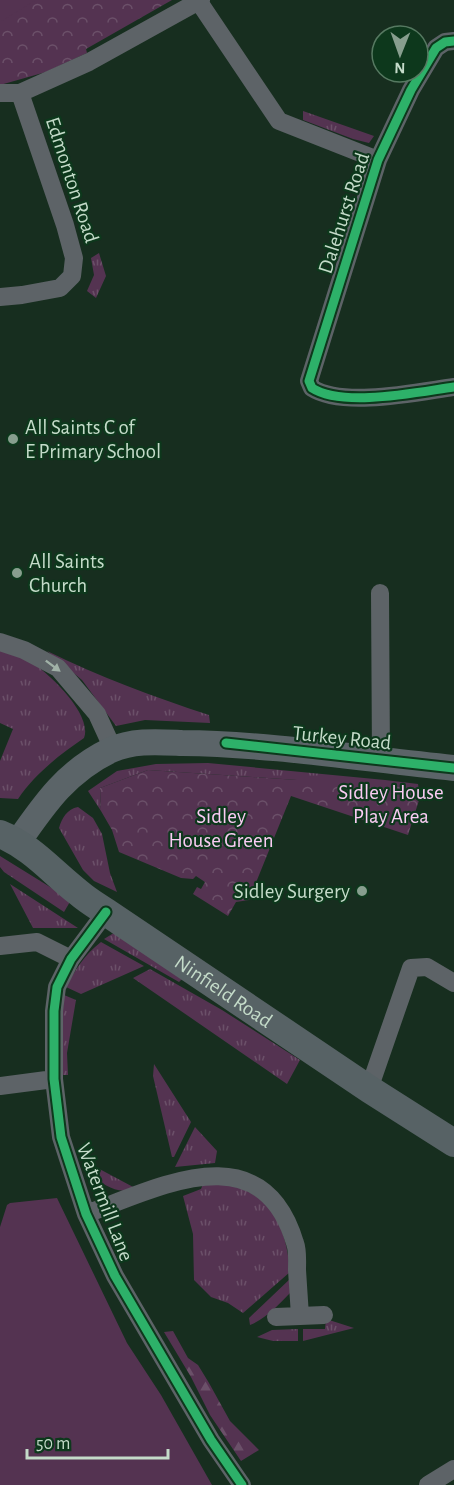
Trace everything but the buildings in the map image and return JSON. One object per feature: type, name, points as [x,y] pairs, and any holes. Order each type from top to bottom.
[{"type":"main road","name":"Ninfield Road","points":[[9,838],[40,858],[79,894],[369,1089],[454,1143]]},
{"type":"street","points":[[0,93],[20,93],[89,62],[200,1],[279,121],[378,160]]},
{"type":"street","name":"Dalehurst Road","points":[[454,41],[445,42],[436,48],[411,90],[378,160],[309,381],[312,388],[331,396],[370,397],[454,387]]},
{"type":"street","name":"Edmonton Road","points":[[0,297],[60,288],[72,276],[74,258],[20,93]]},
{"type":"street","points":[[380,593],[381,761]]},
{"type":"street","points":[[0,642],[38,656],[58,668],[97,714],[113,749]]},
{"type":"street","name":"Turkey Road","points":[[9,838],[38,813],[66,779],[113,749],[139,743],[226,743],[454,768]]},
{"type":"street","name":"Watermill Lane","points":[[106,912],[71,959],[57,987],[54,1011],[54,1079],[61,1137],[86,1214],[115,1276],[211,1440],[242,1485]]},
{"type":"street","points":[[0,946],[37,942],[71,959]]},
{"type":"street","points":[[369,1089],[411,968],[427,967],[454,983]]},
{"type":"street","points":[[0,1086],[54,1079]]},
{"type":"street","points":[[86,1214],[179,1180],[216,1176],[246,1180],[270,1195],[284,1214],[296,1245],[300,1316]]},
{"type":"street","points":[[276,1317],[324,1315]]},
{"type":"street","points":[[434,1484],[454,1469]]},
{"type":"green space","points":[[0,0],[172,0],[86,49],[87,53],[46,72],[0,85]]},
{"type":"green space","points":[[0,0],[36,0],[0,22]]},
{"type":"green space","points":[[303,111],[374,136],[369,143],[353,139],[303,120]]},
{"type":"green space","points":[[99,253],[106,276],[96,298],[87,291],[94,275],[91,258]]},
{"type":"green space","points":[[0,650],[31,662],[48,675],[76,707],[85,729],[84,738],[48,766],[18,799],[0,798],[0,761],[13,729],[0,723]]},
{"type":"green space","points":[[47,651],[127,686],[209,715],[210,723],[145,720],[116,726],[82,680]]},
{"type":"green space","points":[[208,763],[385,780],[297,780],[148,770],[100,788],[101,811],[88,791],[117,771],[156,764]]},
{"type":"green space","name":"Sidley House Green","points":[[148,770],[297,780],[385,780],[418,784],[420,797],[408,835],[291,796],[249,900],[236,902],[228,916],[193,894],[197,887],[201,889],[205,882],[196,876],[193,879],[181,878],[119,852],[112,830],[101,811],[100,788]]},
{"type":"green space","points":[[78,807],[93,818],[102,834],[110,873],[117,892],[94,881],[83,870],[59,828],[66,814]]},
{"type":"green space","points":[[0,856],[71,900],[64,912],[4,872],[0,867]]},
{"type":"green space","points":[[10,884],[78,928],[33,928]]},
{"type":"green space","points":[[117,931],[184,977],[179,982],[104,939]]},
{"type":"green space","points":[[101,942],[144,966],[81,994],[66,987],[81,963]]},
{"type":"green space","points":[[150,969],[222,1010],[300,1060],[287,1084],[133,978]]},
{"type":"green space","points":[[64,995],[76,1000],[67,1053],[68,1075],[62,1075]]},
{"type":"green space","points":[[154,1064],[191,1122],[174,1157],[172,1157],[153,1076]]},
{"type":"green space","points":[[195,1127],[217,1151],[215,1163],[175,1167]]},
{"type":"green space","points":[[92,1165],[135,1188],[123,1191],[106,1185],[90,1175]]},
{"type":"green space","points":[[203,1184],[224,1185],[256,1196],[268,1206],[277,1219],[283,1235],[290,1272],[243,1313],[228,1303],[211,1297],[194,1280],[193,1234],[183,1196],[201,1189]]},
{"type":"green space","points":[[57,1198],[127,1343],[161,1395],[212,1485],[0,1485],[0,1227],[7,1205],[10,1203]]},
{"type":"green space","points":[[291,1278],[292,1291],[267,1315],[250,1325],[249,1318]]},
{"type":"green space","points":[[326,1319],[354,1328],[303,1341],[303,1329],[325,1329]]},
{"type":"green space","points":[[298,1329],[298,1341],[273,1341],[257,1337],[272,1330]]},
{"type":"green space","points":[[173,1331],[188,1358],[198,1365],[230,1421],[259,1450],[241,1461],[210,1415],[191,1377],[164,1332]]},
{"type":"cycle path","points":[[454,41],[445,42],[436,48],[411,90],[378,160],[309,381],[312,388],[326,394],[361,398],[454,387]]},
{"type":"cycle path","points":[[226,743],[454,768]]},
{"type":"cycle path","points":[[106,912],[71,959],[57,987],[54,1011],[54,1079],[61,1137],[86,1214],[115,1276],[211,1440],[242,1485]]},
{"type":"place","name":"All Saints C of E Primary School","points":[[13,439]]},
{"type":"place","name":"All Saints Church","points":[[17,573]]},
{"type":"place","name":"Sidley Surgery","points":[[362,891]]},
{"type":"park label","name":"Sidley House Play Area","points":[[391,804]]}]
